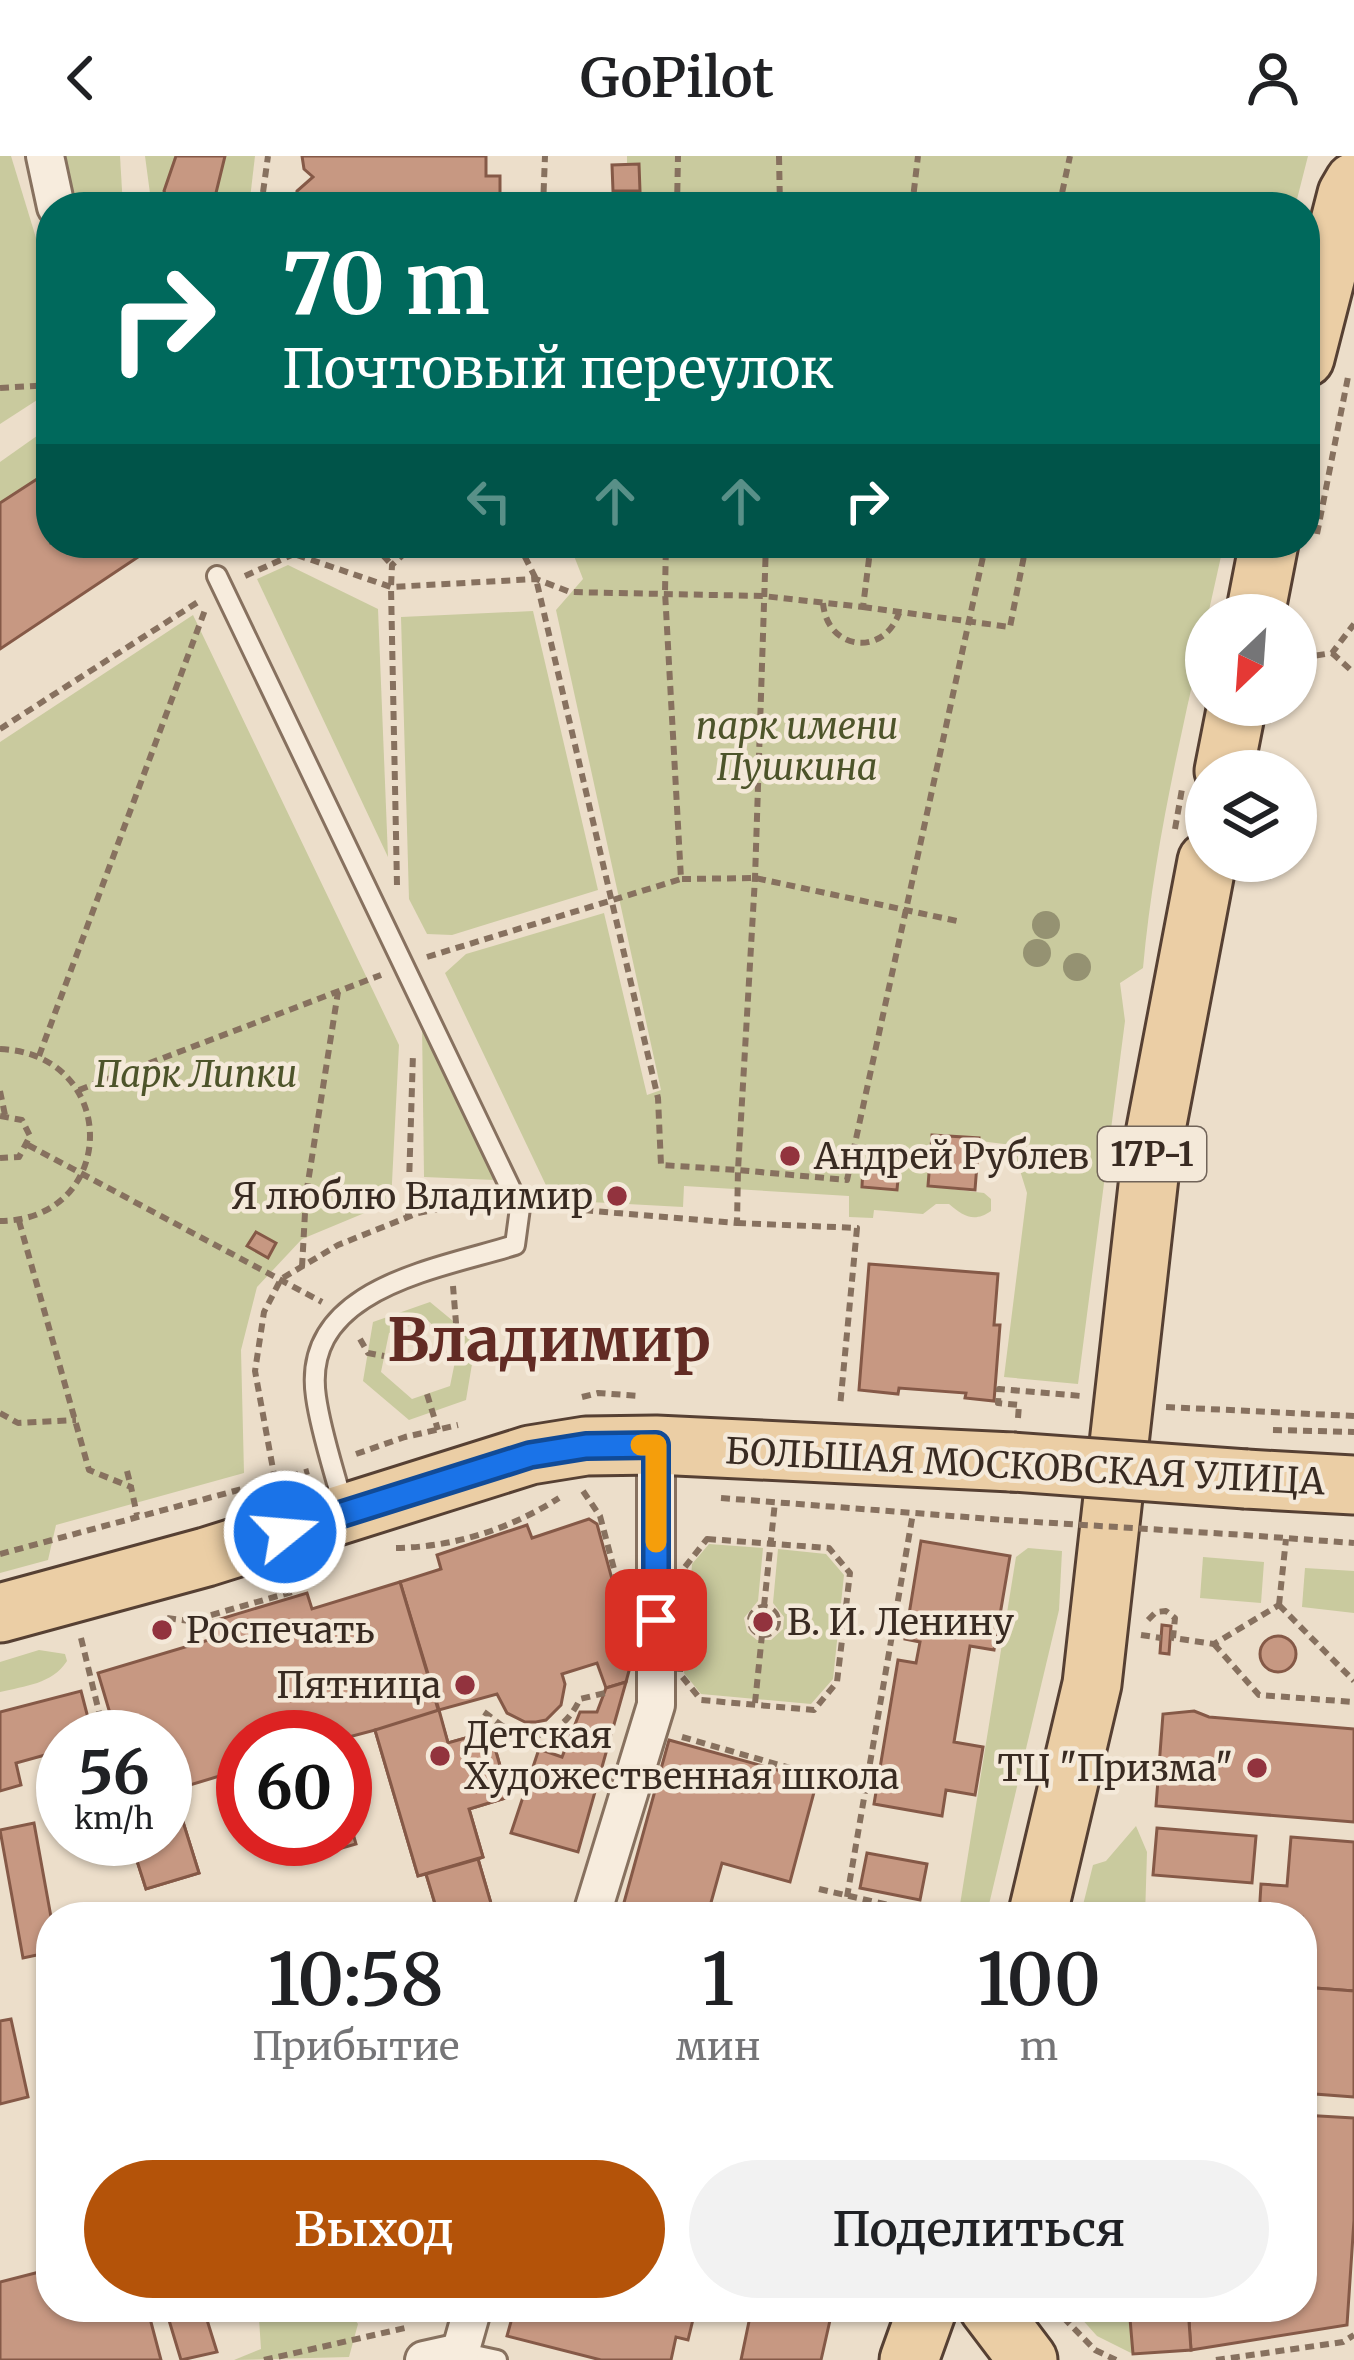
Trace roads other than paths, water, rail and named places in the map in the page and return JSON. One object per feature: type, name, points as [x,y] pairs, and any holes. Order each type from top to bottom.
[{"type":"main road","points":[[1327,364],[1347,194],[1354,182]]},
{"type":"main road","points":[[1266,594],[1285,558]]},
{"type":"main road","name":"17Р-1","points":[[1041,1902],[1092,1684],[1152,1150],[1203,882]]},
{"type":"main road","name":"БОЛЬШАЯ МОСКОВСКАЯ УЛИЦА","points":[[0,1612],[206,1557],[530,1455],[586,1446],[656,1469],[1015,1440],[1254,1482],[1354,1485]]},
{"type":"main road","points":[[909,2360],[923,2322]]},
{"type":"main road","points":[[999,2322],[1028,2360]]},
{"type":"street","points":[[45,156],[53,192]]},
{"type":"street","points":[[596,1902],[660,1718],[656,1469]]},
{"type":"street","points":[[447,2357],[465,2322]]},
{"type":"lane","points":[[220,581],[520,1208],[515,1245],[427,1268],[358,1300],[320,1340],[315,1393],[345,1513]]},
{"type":"lane","points":[[447,2357],[497,2360]]},
{"type":"place","name":"Андрей Рублев","points":[[790,1156]]},
{"type":"place","name":"Я люблю Владимир","points":[[617,1196]]},
{"type":"place","name":"В. И. Ленину","points":[[763,1622]]},
{"type":"place","name":"Роспечать","points":[[162,1630]]},
{"type":"place","name":"Пятница","points":[[465,1685]]},
{"type":"place","name":"Детская Художественная школа","points":[[440,1756]]},
{"type":"place","name":"ТЦ \"Призма\"","points":[[1257,1768]]},
{"type":"district","name":"Владимир","points":[[549,1340]]},
{"type":"park label","name":"парк имени Пушкина","points":[[797,746]]},
{"type":"park label","name":"Парк Липки","points":[[196,1074]]}]
